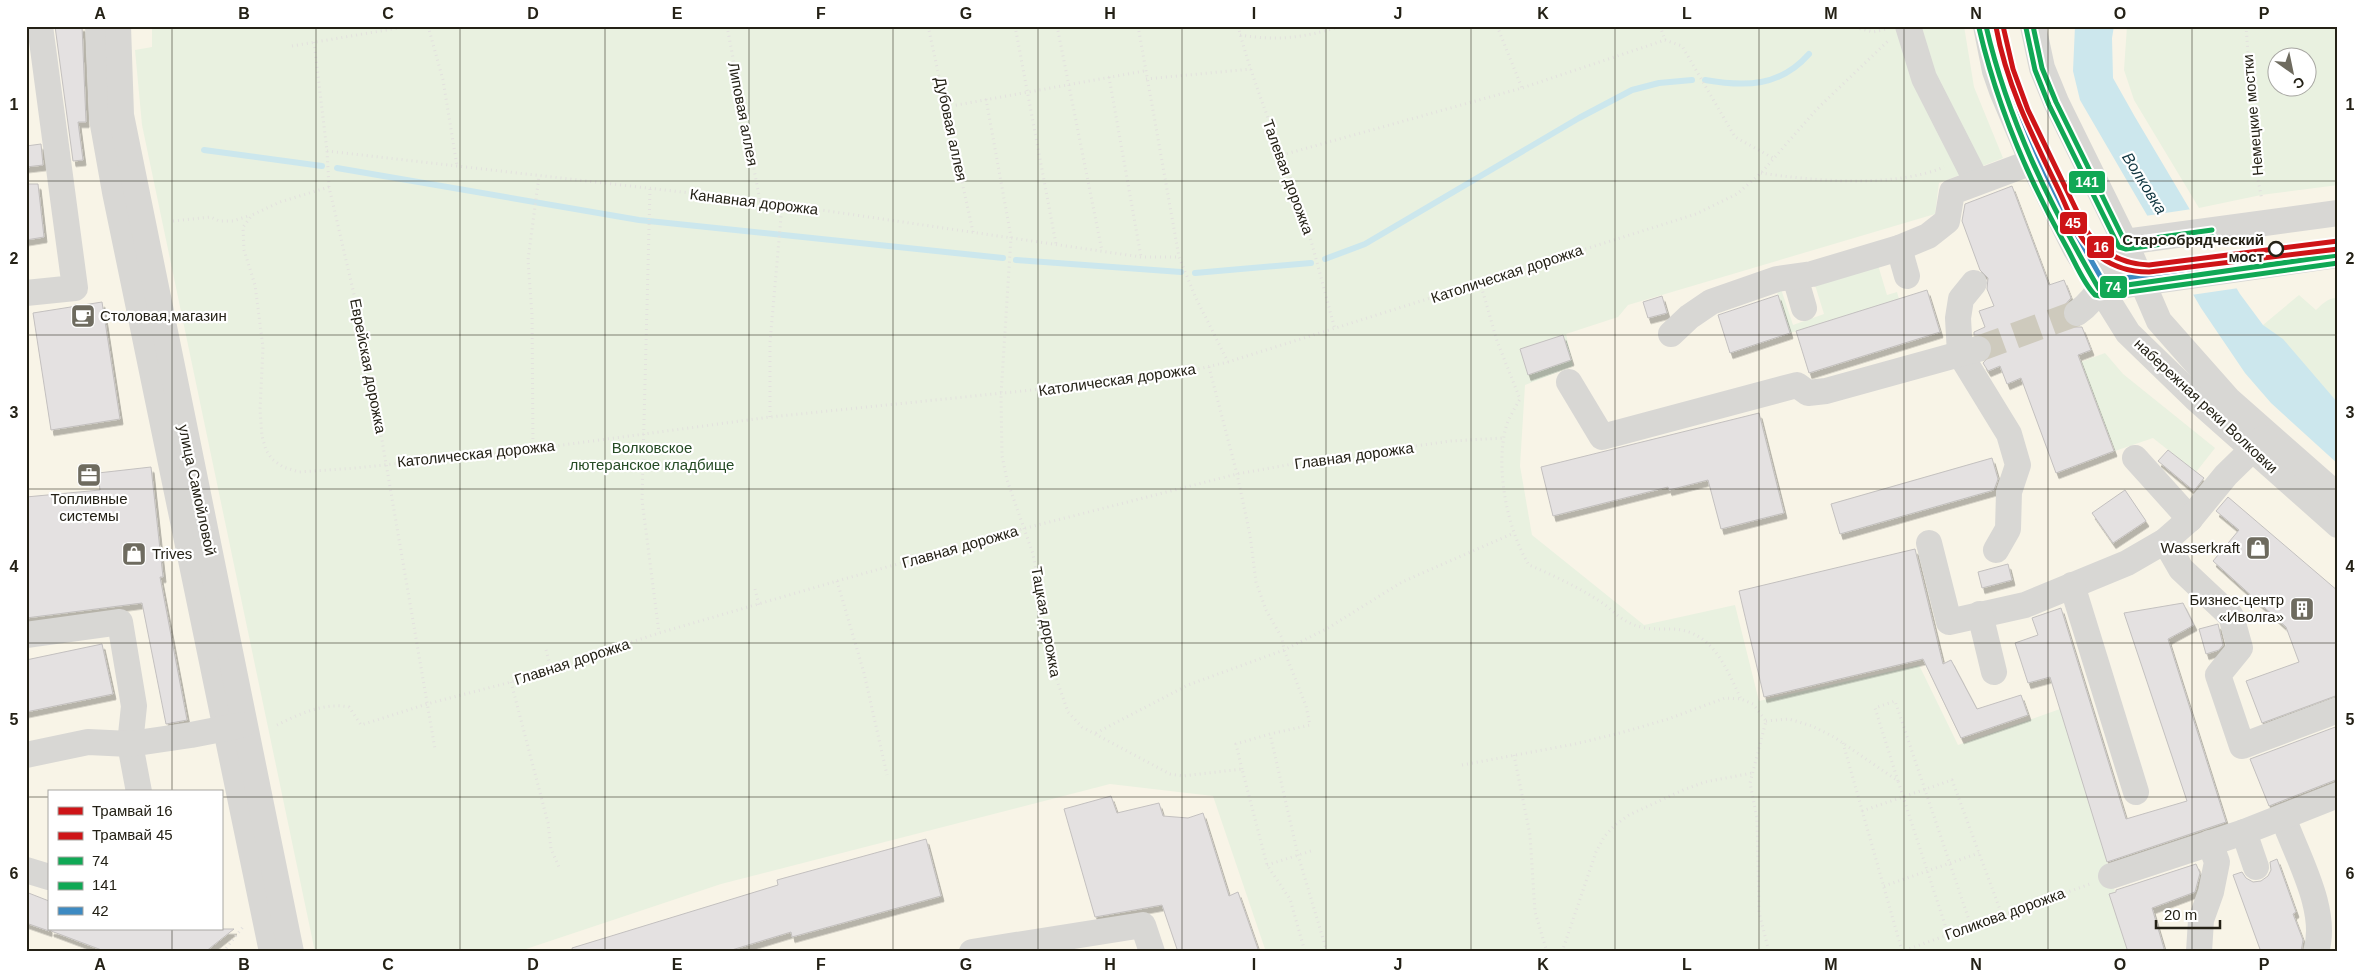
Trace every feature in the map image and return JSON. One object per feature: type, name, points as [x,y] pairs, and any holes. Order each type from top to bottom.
[{"type":"street","points":[[26,293],[75,288],[40,26]]},
{"type":"street","name":"улица Самойловой","points":[[98,26],[102,119],[109,156],[235,726],[291,952]]},
{"type":"street","name":"улица Самойловой","points":[[118,26],[120,115],[235,726],[272,952]]},
{"type":"street","name":"набережная реки Волковки","points":[[1986,26],[1995,71],[2009,111],[2032,162],[2075,248],[2128,333],[2155,361],[2260,442],[2338,496]]},
{"type":"street","name":"набережная реки Волковки","points":[[2033,26],[2042,68],[2056,102],[2125,242],[2159,321],[2260,442],[2338,525]]},
{"type":"street","points":[[1896,31],[1924,78],[1978,182]]},
{"type":"street","points":[[1671,334],[1689,316],[1710,302],[1777,279],[1812,274],[1898,248],[1928,236],[1947,221],[1952,192],[2032,162]]},
{"type":"street","points":[[2077,313],[2084,308],[2099,289],[2125,242],[2338,213]]},
{"type":"street","points":[[1898,248],[1906,276]]},
{"type":"street","points":[[2099,289],[2338,255]]},
{"type":"street","points":[[1794,277],[1804,308]]},
{"type":"street","points":[[1974,283],[1961,300],[1958,318],[1969,351],[2009,434],[2018,464],[2009,492],[2008,529],[1996,550]]},
{"type":"street","points":[[1569,382],[1602,437],[1798,385],[1808,393],[1826,391],[1969,351]]},
{"type":"street","points":[[1929,542],[1949,622],[2025,605],[2127,562],[2165,541],[2190,519],[2226,475],[2260,442]]},
{"type":"street","points":[[2135,458],[2190,519]]},
{"type":"street","points":[[2165,541],[2181,569],[2231,616],[2240,648],[2218,675],[2242,746],[2338,710]]},
{"type":"street","points":[[2072,585],[2136,792]]},
{"type":"street","points":[[1980,614],[1994,672]]},
{"type":"street","points":[[26,635],[120,622],[134,706],[130,744],[139,790]]},
{"type":"street","points":[[26,755],[88,742],[130,744],[191,736],[235,726]]},
{"type":"street","points":[[2111,876],[2244,832],[2338,795]]},
{"type":"street","points":[[2283,818],[2328,906],[2320,927],[2316,952]]},
{"type":"street","points":[[2244,832],[2256,867]]},
{"type":"street","points":[[2199,952],[2202,920],[2211,892],[2217,862],[2210,843]]},
{"type":"street","points":[[26,870],[48,877]]},
{"type":"street","points":[[972,952],[1143,925],[1152,952]]},
{"type":"path","points":[[292,46],[410,26]]},
{"type":"path","points":[[428,26],[443,80],[457,166]]},
{"type":"path","name":"Липовая аллея","points":[[727,26],[760,201]]},
{"type":"path","name":"Дубовая аллея","points":[[928,26],[973,232]]},
{"type":"path","points":[[1015,26],[1056,244]]},
{"type":"path","points":[[1057,26],[1102,251]]},
{"type":"path","points":[[1138,26],[1144,71],[1179,257],[1195,296],[1228,362]]},
{"type":"path","name":"Талевая дорожка","points":[[1238,26],[1264,110],[1308,228],[1335,329]]},
{"type":"path","points":[[1240,35],[1264,39],[1288,39],[1311,36],[1341,26]]},
{"type":"path","points":[[1497,26],[1522,88]]},
{"type":"path","points":[[1660,26],[1665,40]]},
{"type":"path","points":[[1850,26],[1873,32],[1896,31]]},
{"type":"path","name":"Немецкие мостки","points":[[2246,26],[2257,175],[2262,202]]},
{"type":"path","name":"Католическая дорожка","points":[[252,215],[242,227],[244,250],[255,285],[264,347],[260,410],[266,450],[272,459],[283,467],[299,472],[356,468],[533,448],[770,417],[1001,395],[1168,376],[1228,362],[1696,214],[1738,194],[1762,172],[1844,82],[1896,31]]},
{"type":"path","points":[[1282,155],[1522,88],[1665,40],[1682,46],[1735,137],[1773,158]]},
{"type":"path","name":"Еврейская дорожка","points":[[314,42],[327,151],[329,188],[358,316],[386,464],[435,750]]},
{"type":"path","points":[[1146,79],[1251,69]]},
{"type":"path","points":[[946,107],[1144,71]]},
{"type":"path","points":[[1108,77],[1141,258]]},
{"type":"path","name":"Тацкая дорожка","points":[[986,99],[1011,238],[1001,395],[1002,456],[1007,480],[1026,528],[1045,610],[1053,669],[1061,695],[1075,721],[1082,727],[1148,764],[1170,774],[1183,776],[1242,769]]},
{"type":"path","name":"Канавная дорожка","points":[[327,151],[760,201],[782,206],[1056,244],[1141,258],[1179,257]]},
{"type":"path","points":[[1762,172],[1832,181],[1874,180],[1940,169],[1965,158]]},
{"type":"path","points":[[533,448],[532,315],[528,260],[539,176]]},
{"type":"path","points":[[173,221],[211,217],[219,221],[233,221],[252,215],[280,202],[329,188]]},
{"type":"path","points":[[650,189],[642,500],[659,634]]},
{"type":"path","points":[[770,417],[770,342],[782,206]]},
{"type":"path","points":[[1480,282],[1497,341],[1520,399],[1506,424],[1503,438],[1501,475],[1514,533],[1529,565],[1562,578],[1604,604],[1628,622],[1647,629],[1676,629],[1696,634],[1711,646],[1721,658],[1741,699]]},
{"type":"path","points":[[1209,367],[1237,474],[1250,536],[1256,582],[1266,610],[1279,629],[1284,650],[1306,706],[1310,725],[1236,744],[1268,865],[1290,899],[1305,952]]},
{"type":"path","name":"Главная дорожка","points":[[277,726],[293,717],[335,704],[349,707],[361,725],[427,704],[511,682],[758,604],[1026,528],[1237,474],[1309,461],[1451,441],[1503,438]]},
{"type":"path","points":[[1095,734],[1188,685],[1284,650],[1328,628],[1370,600],[1402,582],[1514,533]]},
{"type":"path","points":[[838,582],[864,673],[887,776]]},
{"type":"path","points":[[755,589],[758,604]]},
{"type":"path","points":[[546,650],[551,669]]},
{"type":"path","points":[[511,682],[548,823],[550,850],[558,867]]},
{"type":"path","points":[[1462,765],[1575,744],[1620,733],[1668,719],[1724,698],[1741,699],[1753,704],[1766,721]]},
{"type":"path","points":[[1948,934],[1875,708],[1895,701],[1971,926]]},
{"type":"path","points":[[1766,721],[1789,720],[1812,726],[1843,742],[1898,781]]},
{"type":"path","points":[[1766,721],[1750,783],[1758,818],[1759,912],[1768,952]]},
{"type":"path","points":[[1270,734],[1298,855],[1327,952]]},
{"type":"path","points":[[1843,742],[1901,951]]},
{"type":"path","points":[[1514,755],[1530,836],[1536,912],[1547,952]]},
{"type":"path","points":[[1562,952],[1596,852],[1604,837],[1615,825],[1644,808],[1690,787],[1705,782],[1752,773]]},
{"type":"path","points":[[1862,811],[1952,780],[2002,916]]},
{"type":"path","points":[[1268,865],[1311,851]]},
{"type":"path","points":[[1884,886],[1979,853]]},
{"type":"path","name":"Голикова дорожка","points":[[1901,951],[2111,876]]},
{"type":"path","points":[[223,952],[246,924]]},
{"type":"green space","name":"Волковское лютеранское кладбище","points":[[152,26],[1964,26],[1974,87],[2003,158],[1939,183],[1935,214],[1628,305],[1618,317],[1566,334],[1573,366],[1525,385],[1520,466],[1532,535],[1644,625],[1735,605],[1759,701],[1919,665],[1958,745],[2060,709],[2109,868],[2115,892],[2109,895],[2128,952],[1266,952],[1213,796],[1110,784],[721,884],[517,952],[315,952],[142,125],[135,50],[152,47]]},
{"type":"green space","points":[[2127,26],[2338,26],[2338,185],[2261,195],[2199,208],[2134,100],[2124,70]]},
{"type":"green space","points":[[1878,265],[1887,295],[1897,292],[1899,299],[1790,333],[1777,291],[1781,289],[1793,325],[1824,314],[1815,285]]},
{"type":"green space","points":[[2299,295],[2316,310],[2323,303],[2338,298],[2338,403],[2263,325]]},
{"type":"green space","points":[[2105,353],[2123,374],[2215,448],[2196,472],[2153,438],[2115,451],[2081,362]]},
{"type":"water","name":"Волковка","points":[[2075,26],[2114,26],[2112,38],[2113,78],[2240,294],[2263,325],[2283,339],[2338,403],[2338,464],[2271,403],[2245,373],[2201,308],[2080,100],[2073,71]]},
{"type":"pier","name":"Старообрядческий мост","points":[[2192,209],[2239,288],[2191,295],[2145,216]]},
{"type":"building","points":[[55,26],[82,26],[86,122],[78,122],[83,160],[73,161]]},
{"type":"building","points":[[41,144],[43,165],[26,167],[26,146]]},
{"type":"building","points":[[26,184],[38,184],[44,237],[26,240]]},
{"type":"building","points":[[2012,186],[2049,285],[2064,280],[2071,298],[2063,307],[2062,316],[2071,327],[2082,327],[2091,350],[2078,355],[2114,451],[2056,473],[2021,378],[2007,384],[2000,366],[1988,371],[1983,363],[1992,353],[1992,345],[1988,338],[1982,335],[1974,335],[1974,332],[1985,327],[1979,311],[1994,306],[1987,289],[1988,278],[1980,270],[1962,221],[1965,204]]},
{"type":"building","points":[[1927,290],[1940,332],[1809,373],[1796,331]]},
{"type":"building","points":[[1778,295],[1790,333],[1730,353],[1718,315]]},
{"type":"building","points":[[1662,296],[1667,313],[1648,318],[1643,302]]},
{"type":"building","points":[[102,302],[120,419],[51,430],[33,313]]},
{"type":"building","points":[[1563,335],[1571,360],[1528,375],[1520,349]]},
{"type":"building","points":[[1759,413],[1784,513],[1721,529],[1708,480],[1669,490],[1668,487],[1553,516],[1541,467]]},
{"type":"building","points":[[2168,450],[2204,478],[2194,491],[2158,461]]},
{"type":"building","points":[[1992,458],[1998,479],[1994,490],[1840,534],[1831,504]]},
{"type":"building","points":[[151,467],[163,577],[160,577],[187,720],[166,724],[142,603],[26,618],[26,497],[100,490],[98,473]]},
{"type":"building","points":[[2125,490],[2146,521],[2113,543],[2092,513]]},
{"type":"building","name":"Бизнес-центр «Иволга»","points":[[2228,497],[2338,591],[2338,695],[2262,723],[2246,681],[2299,662],[2286,627],[2213,561],[2239,530],[2216,511]]},
{"type":"building","points":[[1915,549],[1943,664],[1951,660],[1977,709],[2021,695],[2028,715],[1961,738],[1923,659],[1764,697],[1739,591]]},
{"type":"building","points":[[2008,564],[2012,580],[1982,588],[1978,572]]},
{"type":"building","points":[[2183,603],[2194,625],[2168,639],[2226,822],[2107,862],[2050,677],[2028,683],[2015,643],[2038,635],[2032,618],[2061,608],[2126,819],[2187,801],[2124,613]]},
{"type":"building","points":[[2218,624],[2223,645],[2219,650],[2206,654],[2199,629]]},
{"type":"building","points":[[102,644],[113,694],[26,712],[26,660]]},
{"type":"building","points":[[2338,726],[2338,779],[2269,806],[2250,759]]},
{"type":"building","points":[[1111,796],[1117,813],[1159,803],[1163,816],[1188,818],[1203,813],[1229,896],[1238,892],[1259,952],[1178,952],[1162,905],[1095,917],[1064,809]]},
{"type":"building","points":[[926,839],[941,896],[792,937],[791,932],[725,952],[573,952],[572,948],[778,885],[777,880]]},
{"type":"building","points":[[2277,859],[2296,912],[2293,914],[2303,940],[2301,952],[2261,952],[2233,875],[2242,872],[2246,878],[2253,882],[2261,881],[2268,876],[2271,870],[2270,862]]},
{"type":"building","points":[[2196,864],[2200,873],[2195,892],[2152,908],[2165,952],[2128,952],[2109,894]]},
{"type":"building","points":[[26,892],[48,901],[49,931],[26,923]]},
{"type":"building","points":[[234,929],[205,952],[107,952],[51,931]]},
{"type":"waterway","points":[[1705,80],[1748,84],[1774,79],[1798,65],[1809,54]]},
{"type":"waterway","points":[[1325,259],[1365,244],[1579,118],[1632,90],[1659,83],[1692,80]]},
{"type":"waterway","points":[[204,150],[322,166]]},
{"type":"waterway","points":[[337,168],[639,220],[1003,258]]},
{"type":"waterway","points":[[1016,260],[1181,272]]},
{"type":"waterway","points":[[1195,273],[1311,263]]},
{"type":"tunnel","points":[[1978,349],[2077,313]]},
{"type":"tram line","name":"16","points":[[2003,26],[2013,69],[2028,110],[2086,230],[2105,251],[2121,260],[2149,265],[2338,241]]},
{"type":"tram line","name":"45","points":[[1996,27],[2007,71],[2031,133],[2077,230],[2097,255],[2125,269],[2149,272],[2338,249]]},
{"type":"transit line","name":"74","points":[[1986,26],[2006,95],[2032,162],[2064,226],[2099,289],[2338,255]]},
{"type":"transit line","name":"42","points":[[1994,26],[2013,93],[2025,126],[2053,189],[2103,281],[2337,248]]},
{"type":"transit line","name":"74","points":[[2033,26],[2042,68],[2056,102],[2125,242],[2212,230]]},
{"type":"transit line","name":"141","points":[[1979,28],[2004,113],[2026,167],[2079,272],[2095,295],[2100,296],[2338,263]]},
{"type":"transit line","name":"141","points":[[2026,28],[2035,70],[2049,105],[2119,247],[2126,249],[2213,237]]},
{"type":"place","name":"Старообрядческий мост","points":[[2276,249]]},
{"type":"place","name":"Столовая,магазин","points":[[83,316]]},
{"type":"place","name":"Топливные системы","points":[[89,475]]},
{"type":"place","name":"Wasserkraft","points":[[2258,548]]},
{"type":"place","name":"Trives","points":[[134,554]]},
{"type":"place","name":"Бизнес-центр «Иволга»","points":[[2302,609]]}]
